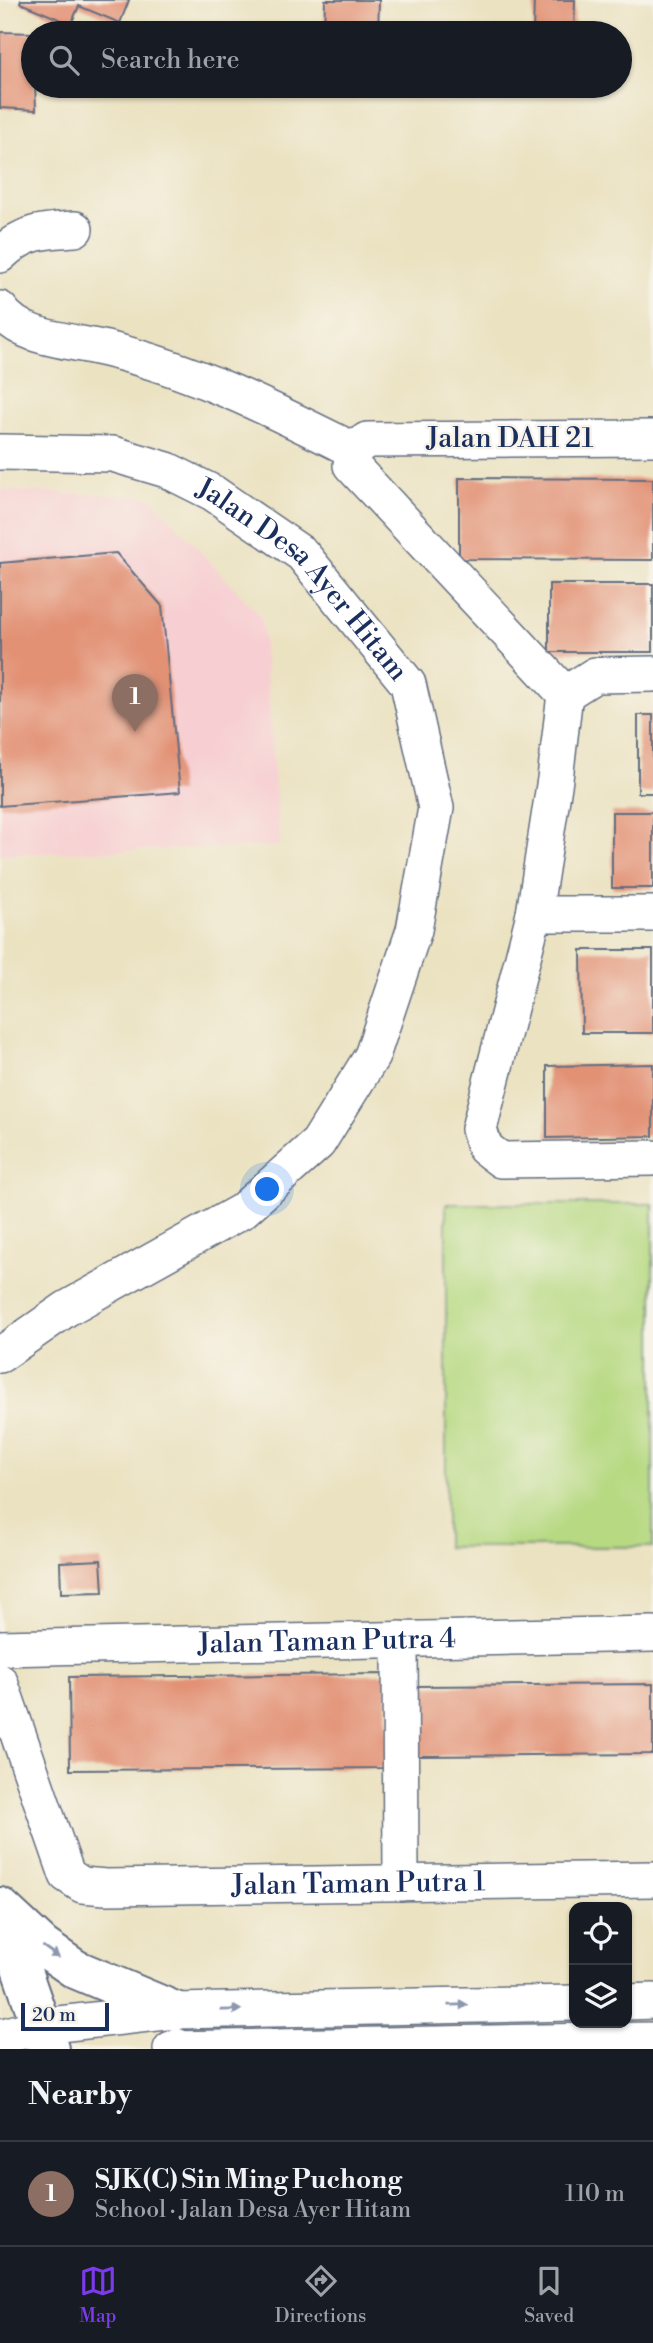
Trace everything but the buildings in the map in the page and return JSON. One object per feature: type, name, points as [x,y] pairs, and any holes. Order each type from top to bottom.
[{"type":"main road","points":[[0,1908],[42,1946],[75,1969],[175,2011]]},
{"type":"main road","points":[[0,1908],[45,2037]]},
{"type":"street","points":[[0,254],[16,239],[43,231],[75,229]]},
{"type":"street","points":[[0,309],[10,323],[37,334],[108,349],[194,375],[360,445],[351,465],[565,694],[534,914],[479,1129],[485,1148],[501,1160],[653,1158]]},
{"type":"street","name":"Jalan DAH 21","points":[[360,445],[653,438]]},
{"type":"street","name":"Jalan Desa Ayer Hitam","points":[[0,452],[113,454],[167,470],[213,493],[302,554],[408,684],[436,808],[414,930],[372,1056],[318,1143],[242,1211],[66,1309],[0,1355]]},
{"type":"street","points":[[565,694],[595,675],[653,674]]},
{"type":"street","points":[[534,914],[653,915]]},
{"type":"street","name":"Jalan Taman Putra 4","points":[[0,1648],[653,1634]]},
{"type":"street","points":[[400,1639],[401,1883]]},
{"type":"street","name":"Jalan Taman Putra 1","points":[[0,1682],[67,1875],[82,1885],[106,1887],[653,1879]]},
{"type":"street","points":[[632,2002],[653,2001]]},
{"type":"street","points":[[0,2037],[45,2037],[175,2011],[569,2003]]},
{"type":"street","points":[[182,2049],[653,2040]]},
{"type":"shaded area","points":[[0,490],[150,497],[262,618],[280,846],[0,854]]},
{"type":"green space","points":[[446,1204],[653,1204],[653,1547],[446,1547]]},
{"type":"place","name":"SJK(C) Sin Ming Puchong","points":[[135,732]]}]
